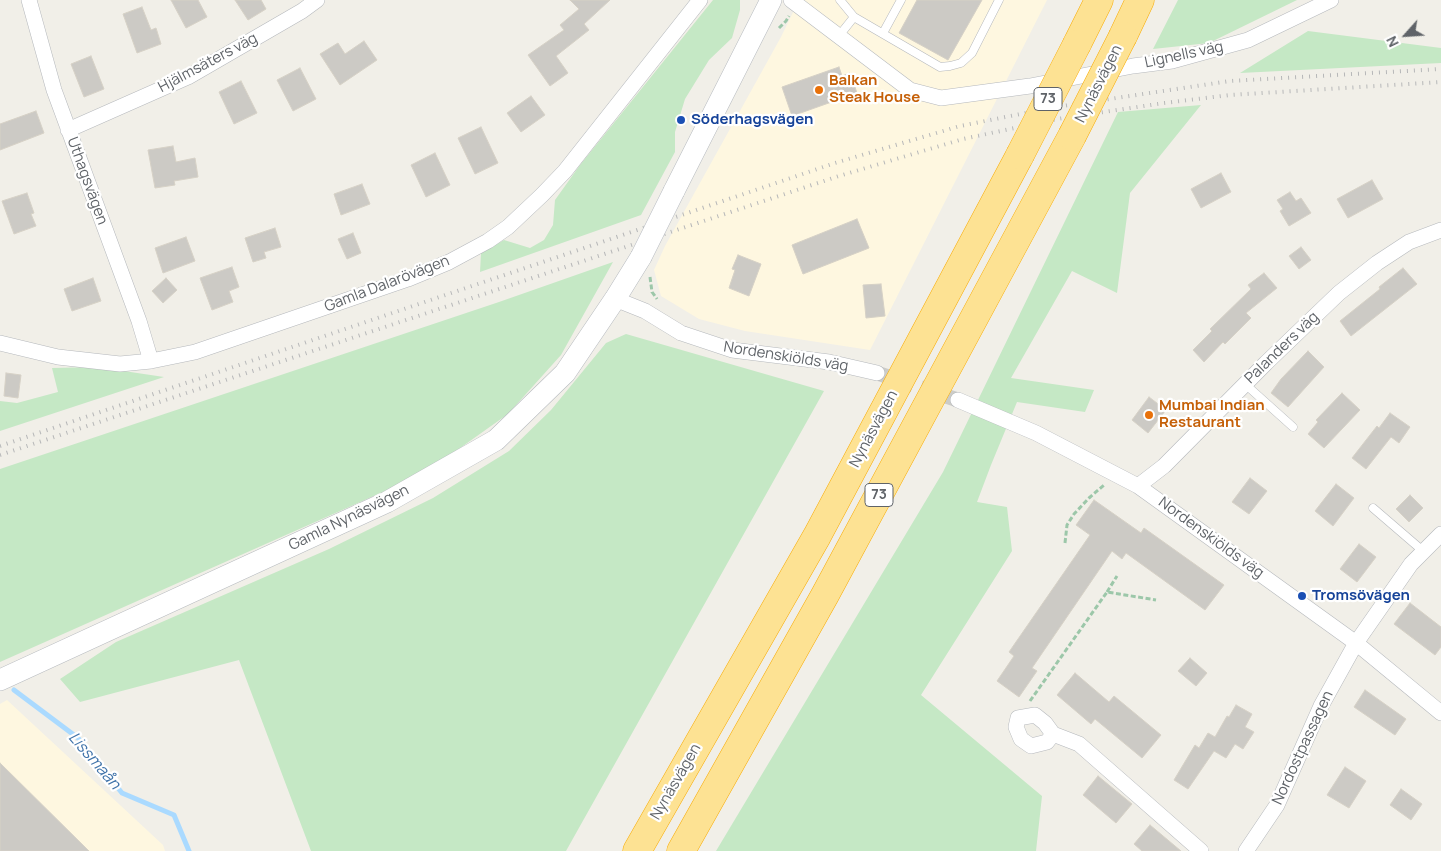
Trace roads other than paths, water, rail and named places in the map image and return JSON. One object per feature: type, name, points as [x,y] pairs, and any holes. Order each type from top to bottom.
[{"type":"highway","name":"Nynäsvägen","points":[[637,851],[817,536],[1020,155],[1099,0]]},
{"type":"highway","name":"Nynäsvägen","points":[[681,851],[826,595],[1072,136],[1140,0]]},
{"type":"street","name":"Uthagsvägen","points":[[29,0],[54,90],[139,321],[151,361]]},
{"type":"street","name":"Hjälmsäters väg","points":[[68,130],[188,78],[302,11],[316,0]]},
{"type":"street","name":"Gamla Dalarövägen","points":[[0,343],[58,358],[120,364],[151,361],[195,352],[408,279],[449,262],[488,241],[508,227],[542,195],[565,170],[700,0]]},
{"type":"street","points":[[615,299],[645,263],[674,191],[771,0]]},
{"type":"street","name":"Lignells väg","points":[[791,0],[910,90],[941,98],[1030,86],[1133,66],[1172,61],[1248,40],[1332,0]]},
{"type":"street","name":"Palanders väg","points":[[1138,486],[1164,466],[1339,293],[1377,263],[1408,242],[1441,230]]},
{"type":"street","name":"Nordenskiölds väg","points":[[615,299],[645,311],[681,333],[732,350],[830,362],[877,373]]},
{"type":"street","name":"Gamla Nynäsvägen","points":[[0,680],[387,502],[496,440],[565,373],[615,299]]},
{"type":"street","name":"Nordenskiölds väg","points":[[958,400],[1036,433],[1138,486],[1356,643],[1441,713]]},
{"type":"street","points":[[1356,643],[1411,564],[1441,534]]},
{"type":"street","name":"Nordostpassagen","points":[[1246,851],[1277,805],[1321,706],[1356,643]]},
{"type":"street","name":"Gamla Nynäsvägen","points":[[0,684],[28,667]]},
{"type":"street","points":[[1053,734],[1047,742],[1031,746],[1021,739],[1016,727],[1018,718],[1035,715],[1045,723],[1053,734],[1079,744],[1202,851]]},
{"type":"lane","points":[[840,0],[854,17],[940,67],[961,63],[972,53],[999,0]]},
{"type":"lane","points":[[883,33],[901,0]]},
{"type":"lane","points":[[838,37],[854,17]]},
{"type":"lane","points":[[1245,384],[1294,427]]},
{"type":"lane","points":[[1373,508],[1423,551]]},
{"type":"waterway","name":"Lissmaån","points":[[14,690],[78,738],[122,793],[174,815],[189,851]]},
{"type":"tunnel","points":[[877,373],[958,400]]},
{"type":"railway","points":[[0,446],[835,163],[960,126],[1056,107],[1230,81],[1441,69]]},
{"type":"railway","points":[[0,455],[839,176],[963,139],[1057,119],[1230,95],[1441,82]]},
{"type":"place","name":"Balkan Steak House","points":[[819,90]]},
{"type":"place","name":"Söderhagsvägen","points":[[681,120]]},
{"type":"place","name":"Mumbai Indian Restaurant","points":[[1149,415]]},
{"type":"place","name":"Tromsövägen","points":[[1302,596]]}]
